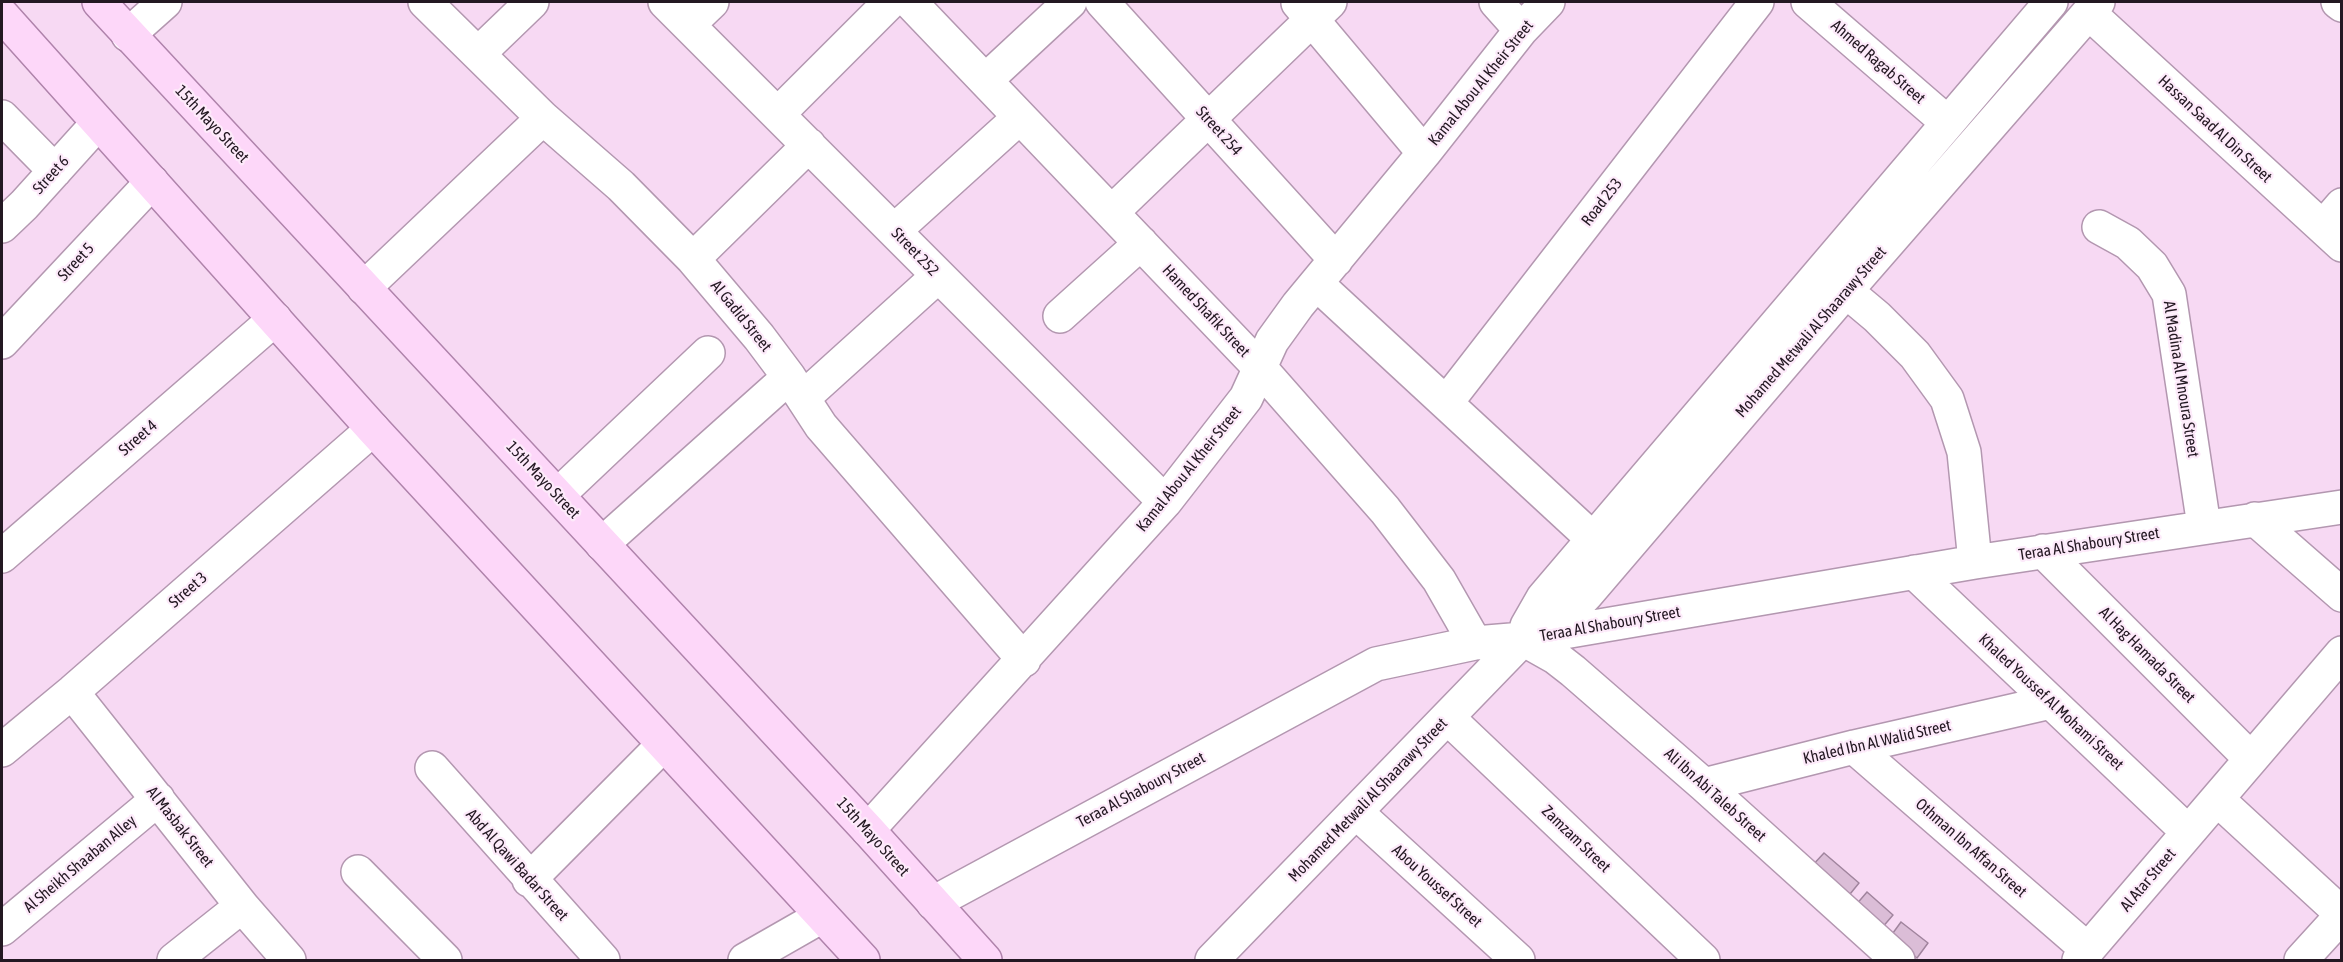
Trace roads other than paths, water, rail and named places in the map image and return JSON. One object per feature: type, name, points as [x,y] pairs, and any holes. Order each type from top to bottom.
[{"type":"main road","name":"15th Mayo Street","points":[[99,2],[868,830],[985,960]]},
{"type":"main road","points":[[5,27],[98,123],[373,429],[863,960]]},
{"type":"street","points":[[128,34],[165,2]]},
{"type":"street","name":"Al Gadid Street","points":[[425,2],[543,118],[621,186],[693,259],[727,297],[796,388],[821,426],[1023,660]]},
{"type":"street","points":[[478,54],[532,2]]},
{"type":"street","name":"Street 252","points":[[665,2],[1165,502]]},
{"type":"street","points":[[688,26],[712,2]]},
{"type":"street","points":[[778,114],[890,2]]},
{"type":"street","name":"Hamed Shafik Street","points":[[910,2],[1261,369],[1385,510],[1439,580],[1475,643]]},
{"type":"street","points":[[986,80],[1070,2]]},
{"type":"street","name":"Street 254","points":[[1102,2],[1209,119],[1326,272],[1446,403],[1593,539]]},
{"type":"street","points":[[1496,2],[1521,30]]},
{"type":"street","name":"Kamal Abou Al Kheir Street","points":[[868,830],[1165,502],[1246,398],[1272,341],[1298,305],[1424,153],[1521,30],[1548,2]]},
{"type":"street","name":"Road 253","points":[[1446,403],[1758,2]]},
{"type":"street","name":"Ahmed Ragab Street","points":[[1808,2],[1948,123]]},
{"type":"street","name":"Mohamed Metwali Al Shaarawy Street","points":[[1523,639],[1527,626],[1543,598],[2051,2]]},
{"type":"street","points":[[2338,2],[2342,5]]},
{"type":"street","points":[[1112,212],[1209,119],[1313,7],[1424,153]]},
{"type":"street","name":"Mohamed Metwali Al Shaarawy Street","points":[[1212,960],[1523,639],[1551,626],[1570,612],[1586,595],[1846,291],[2094,7]]},
{"type":"street","name":"Hassan Saad Al Din Street","points":[[2094,7],[2335,226]]},
{"type":"street","points":[[2,117],[54,171]]},
{"type":"street","points":[[894,231],[1020,117]]},
{"type":"street","points":[[364,288],[543,118]]},
{"type":"street","name":"Street 6","points":[[2,226],[98,123]]},
{"type":"street","points":[[693,259],[809,145]]},
{"type":"street","name":"Street 5","points":[[2,342],[152,182]]},
{"type":"street","name":"Al Madina Al Mnoura Street","points":[[2099,226],[2128,243],[2144,258],[2152,266],[2169,294],[2204,526]]},
{"type":"street","points":[[1060,316],[1141,243]]},
{"type":"street","points":[[602,544],[938,276]]},
{"type":"street","points":[[1846,291],[1877,317],[1915,355],[1947,399],[1964,452],[1975,561]]},
{"type":"street","name":"Street 4","points":[[2,556],[275,319]]},
{"type":"street","points":[[558,495],[708,353]]},
{"type":"street","name":"Street 3","points":[[2,750],[72,692],[373,429]]},
{"type":"street","name":"Teraa Al Shaboury Street","points":[[933,903],[1376,664],[1475,643],[1523,639],[1975,561],[2342,507]]},
{"type":"street","points":[[2255,519],[2342,595]]},
{"type":"street","name":"Al Hag Hamada Street","points":[[2043,551],[2251,759]]},
{"type":"street","name":"Khaled Youssef Al Mohami Street","points":[[1914,572],[2188,832]]},
{"type":"street","name":"Ali Ibn Abi Taleb Street","points":[[1523,639],[1555,657],[1573,671],[1704,784],[1898,960]]},
{"type":"street","name":"Al Atar Street","points":[[2083,955],[2342,653]]},
{"type":"street","name":"Al Masbak Street","points":[[72,692],[242,906],[289,960]]},
{"type":"street","name":"Khaled Ibn Al Walid Street","points":[[1704,784],[2051,702]]},
{"type":"street","name":"Zamzam Street","points":[[1448,718],[1703,960]]},
{"type":"street","points":[[529,880],[663,745]]},
{"type":"street","name":"Othman Ibn Affan Street","points":[[1854,747],[2083,955]]},
{"type":"street","name":"Abd Al Qawi Badar Street","points":[[432,768],[529,880],[603,960]]},
{"type":"street","name":"Al Sheikh Shaaban Alley","points":[[2,929],[158,799]]},
{"type":"street","points":[[2217,799],[2342,915],[2301,960]]},
{"type":"street","name":"Abou Youssef Street","points":[[1356,812],[1518,960]]},
{"type":"street","points":[[358,872],[445,960]]},
{"type":"street","points":[[174,960],[242,906]]},
{"type":"street","points":[[745,960],[822,916]]}]
